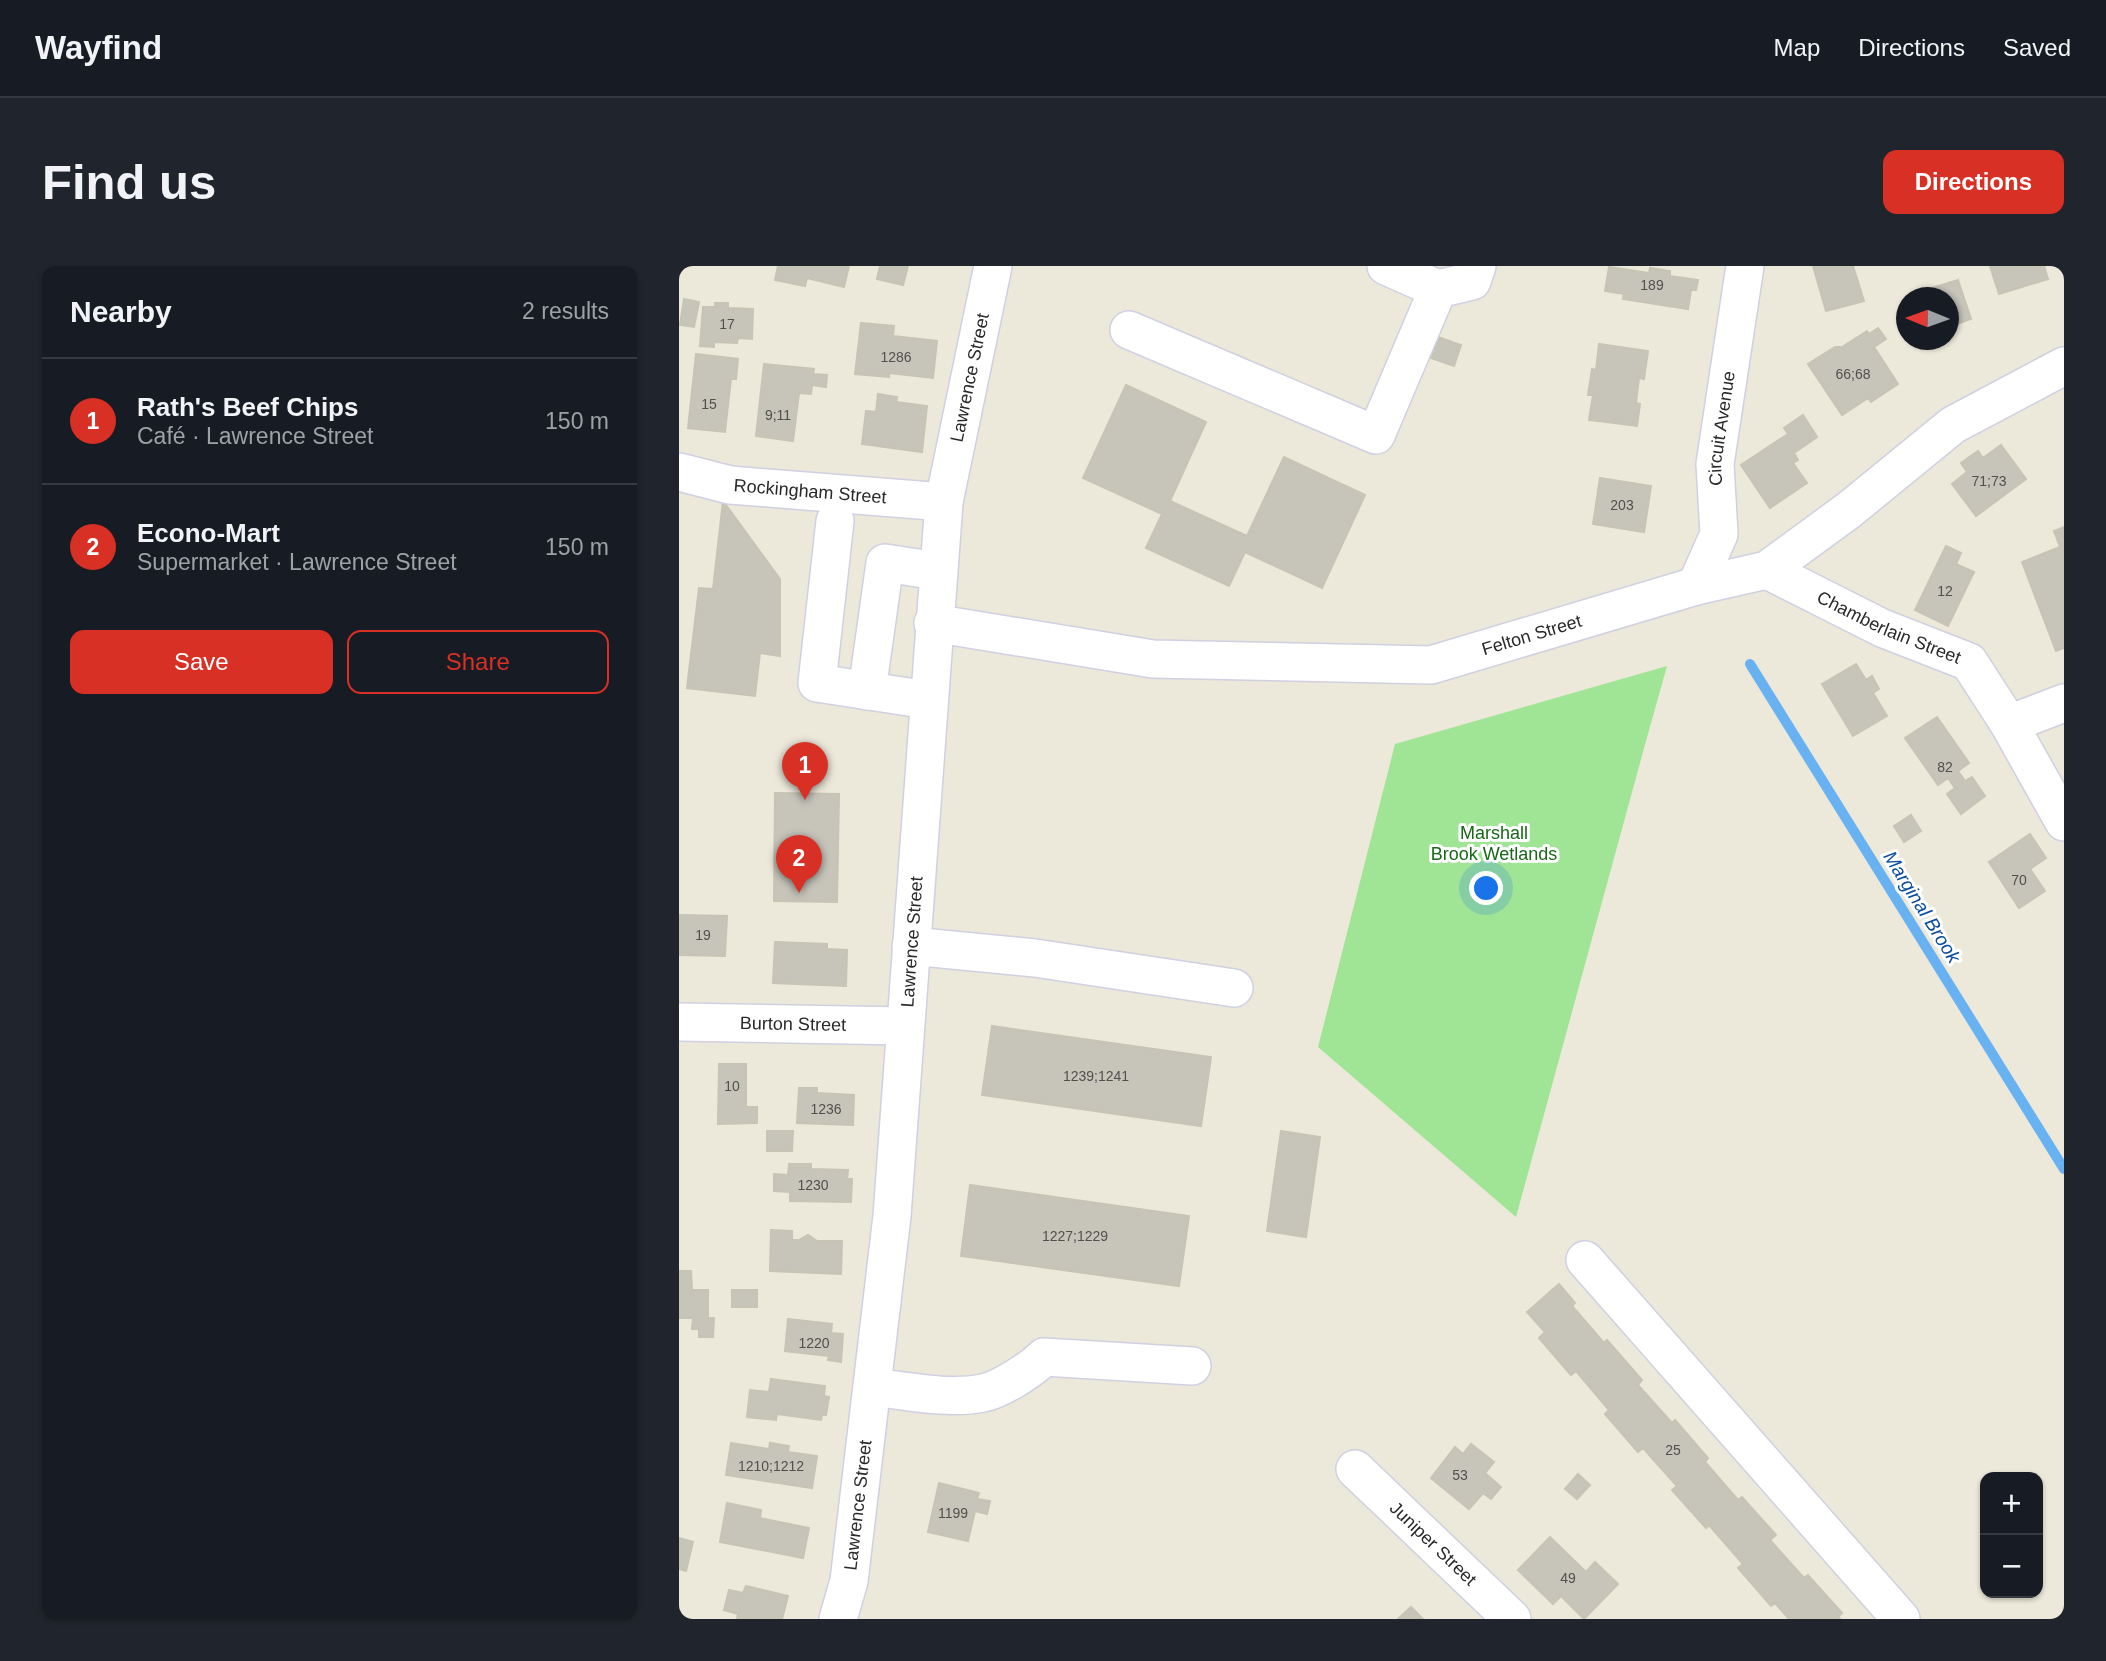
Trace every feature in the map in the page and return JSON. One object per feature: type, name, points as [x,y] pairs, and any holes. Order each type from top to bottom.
[{"type":"street","name":"Lawrence Street","points":[[838,1619],[849,1581],[892,1216],[933,623],[944,502],[993,266]]},
{"type":"street","points":[[1386,266],[1438,289],[1472,281],[1477,266]]},
{"type":"street","name":"Circuit Avenue","points":[[1696,586],[1720,534],[1715,464],[1745,266]]},
{"type":"street","points":[[1129,330],[1375,435],[1438,289]]},
{"type":"street","name":"Felton Street","points":[[933,623],[1153,659],[1431,665],[1696,586],[1767,570],[1849,510],[1953,425],[2064,366]]},
{"type":"street","name":"Rockingham Street","points":[[680,477],[730,485],[944,502]]},
{"type":"street","points":[[835,521],[817,683],[928,700]]},
{"type":"street","points":[[867,691],[885,564],[937,571]]},
{"type":"street","name":"Chamberlain Street","points":[[1767,570],[1882,628],[1969,662],[2009,724],[2064,822]]},
{"type":"street","points":[[2009,724],[2064,703]]},
{"type":"street","points":[[911,946],[1035,958],[1234,988]]},
{"type":"street","name":"Burton Street","points":[[679,1022],[905,1026]]},
{"type":"street","points":[[1585,1260],[1901,1619]]},
{"type":"street","points":[[873,1387],[949,1395],[985,1393],[1031,1369],[1044,1357],[1192,1366]]},
{"type":"street","name":"Juniper Street","points":[[1355,1469],[1512,1619]]},
{"type":"green space","name":"Marshall Brook Wetlands","points":[[1667,666],[1516,1217],[1318,1047],[1395,744]]},
{"type":"building","points":[[778,266],[849,266],[844,287],[807,278],[805,286],[775,280]]},
{"type":"building","points":[[880,266],[908,266],[903,285],[877,279]]},
{"type":"building","points":[[1813,266],[1853,266],[1864,301],[1826,311]]},
{"type":"building","points":[[1990,266],[2044,266],[2048,279],[1999,294]]},
{"type":"building","points":[[1609,267],[1649,273],[1650,268],[1670,271],[1670,276],[1698,280],[1696,290],[1691,290],[1688,309],[1623,299],[1624,294],[1605,291]]},
{"type":"building","points":[[1958,280],[1971,319],[1959,323],[1959,287],[1936,287]]},
{"type":"building","points":[[684,299],[699,302],[694,327],[680,325]]},
{"type":"building","points":[[715,303],[728,303],[728,308],[753,309],[752,339],[738,338],[737,343],[714,342],[714,347],[700,346],[703,307],[715,307]]},
{"type":"building","points":[[861,323],[894,326],[893,336],[937,341],[933,378],[889,373],[889,377],[855,374]]},
{"type":"building","points":[[1878,328],[1886,339],[1874,347],[1898,384],[1871,402],[1868,398],[1842,415],[1808,364],[1835,347],[1842,347],[1867,331],[1869,334]]},
{"type":"building","points":[[1435,336],[1461,345],[1454,366],[1428,357]]},
{"type":"building","points":[[1599,344],[1648,351],[1644,379],[1639,378],[1637,426],[1589,420],[1593,395],[1588,395],[1592,369],[1596,370]]},
{"type":"building","points":[[696,354],[738,359],[736,379],[731,379],[725,432],[688,428]]},
{"type":"building","points":[[764,364],[814,369],[813,374],[827,375],[826,387],[812,385],[811,394],[799,393],[793,441],[756,436]]},
{"type":"building","points":[[1126,385],[1206,422],[1170,501],[1247,536],[1284,457],[1365,495],[1322,588],[1245,552],[1229,586],[1146,548],[1162,514],[1083,478]]},
{"type":"building","points":[[878,394],[897,397],[896,402],[927,406],[922,452],[862,444],[866,411],[876,412]]},
{"type":"building","points":[[1803,415],[1817,437],[1794,453],[1798,460],[1793,463],[1807,483],[1770,508],[1741,465],[1788,434],[1784,428]]},
{"type":"building","points":[[2001,445],[2026,479],[1976,516],[1952,484],[1967,472],[1961,463],[1978,451],[1983,458]]},
{"type":"building","points":[[1600,478],[1651,486],[1644,532],[1593,524]]},
{"type":"building","points":[[723,501],[780,579],[780,656],[760,653],[755,696],[687,688],[699,588],[713,589]]},
{"type":"building","points":[[2064,527],[2064,648],[2056,651],[2022,562],[2060,547],[2054,531]]},
{"type":"building","points":[[1946,546],[1961,553],[1956,564],[1974,572],[1948,626],[1915,610]]},
{"type":"building","points":[[1856,664],[1866,680],[1872,676],[1879,689],[1873,693],[1887,716],[1853,736],[1822,684]]},
{"type":"building","points":[[1937,717],[1969,763],[1958,771],[1965,781],[1972,777],[1985,796],[1961,814],[1947,794],[1955,788],[1948,778],[1938,785],[1905,738]]},
{"type":"building","points":[[775,793],[839,794],[837,902],[774,901]]},
{"type":"building","points":[[1911,815],[1921,831],[1904,842],[1894,826]]},
{"type":"building","points":[[2030,834],[2046,858],[2030,869],[2045,891],[2019,908],[1989,862]]},
{"type":"building","points":[[679,915],[727,916],[725,956],[679,955]]},
{"type":"building","points":[[775,942],[827,944],[827,949],[847,950],[846,986],[773,983]]},
{"type":"building","points":[[992,1026],[1211,1057],[1201,1126],[982,1095]]},
{"type":"building","points":[[719,1064],[746,1064],[746,1107],[757,1107],[757,1123],[718,1124]]},
{"type":"building","points":[[799,1088],[817,1088],[817,1093],[854,1095],[853,1125],[797,1123]]},
{"type":"building","points":[[767,1131],[793,1131],[792,1151],[767,1151]]},
{"type":"building","points":[[1281,1131],[1320,1137],[1306,1237],[1267,1231]]},
{"type":"building","points":[[789,1164],[811,1164],[811,1169],[848,1170],[847,1179],[852,1179],[851,1202],[790,1201],[790,1192],[774,1191],[774,1174],[788,1175]]},
{"type":"building","points":[[970,1185],[1189,1216],[1179,1286],[961,1256]]},
{"type":"building","points":[[771,1230],[792,1231],[792,1240],[808,1235],[817,1241],[842,1241],[841,1274],[770,1271]]},
{"type":"building","points":[[679,1271],[691,1271],[692,1290],[708,1290],[708,1318],[714,1318],[713,1337],[699,1337],[699,1329],[692,1329],[693,1318],[679,1318]]},
{"type":"building","points":[[1559,1284],[1575,1303],[1572,1306],[1604,1343],[1607,1340],[1642,1380],[1638,1385],[1672,1423],[1675,1420],[1708,1458],[1705,1462],[1738,1500],[1742,1497],[1776,1535],[1770,1540],[1804,1578],[1808,1575],[1842,1613],[1838,1617],[1840,1619],[1789,1619],[1775,1603],[1771,1606],[1738,1568],[1743,1564],[1709,1525],[1706,1528],[1672,1490],[1677,1486],[1643,1448],[1638,1452],[1605,1414],[1609,1410],[1576,1371],[1571,1375],[1539,1338],[1545,1332],[1527,1312]]},
{"type":"building","points":[[732,1290],[757,1290],[757,1307],[732,1307]]},
{"type":"building","points":[[788,1319],[832,1324],[831,1333],[843,1334],[841,1362],[828,1360],[829,1356],[785,1351]]},
{"type":"building","points":[[771,1379],[825,1386],[824,1396],[829,1397],[826,1415],[822,1415],[821,1420],[777,1414],[776,1420],[747,1417],[750,1390],[769,1392]]},
{"type":"building","points":[[731,1443],[769,1449],[770,1443],[789,1446],[788,1452],[817,1456],[812,1488],[726,1475]]},
{"type":"building","points":[[1471,1444],[1494,1462],[1485,1473],[1501,1487],[1491,1499],[1483,1493],[1469,1509],[1431,1478],[1455,1447],[1463,1454]]},
{"type":"building","points":[[1578,1474],[1590,1485],[1577,1499],[1565,1489]]},
{"type":"building","points":[[939,1483],[979,1493],[977,1499],[990,1501],[987,1514],[975,1511],[968,1541],[928,1532]]},
{"type":"building","points":[[727,1503],[761,1510],[760,1518],[809,1528],[803,1558],[720,1542]]},
{"type":"building","points":[[1550,1537],[1586,1572],[1595,1562],[1618,1584],[1584,1619],[1561,1596],[1553,1604],[1518,1570]]},
{"type":"building","points":[[679,1538],[693,1542],[686,1571],[679,1569]]},
{"type":"building","points":[[746,1586],[788,1596],[782,1619],[737,1619],[738,1614],[724,1610],[729,1590],[743,1593]]},
{"type":"building","points":[[1411,1607],[1423,1619],[1398,1619]]},
{"type":"waterway","name":"Marginal Brook","points":[[1750,664],[2064,1169]]},
{"type":"place","name":"Rath's Beef Chips","points":[[805,800]]},
{"type":"place","name":"Econo-Mart","points":[[799,893]]}]
